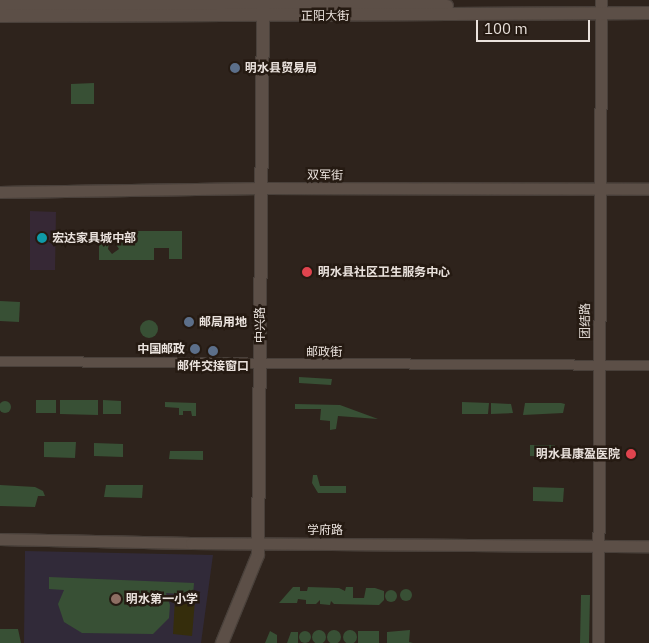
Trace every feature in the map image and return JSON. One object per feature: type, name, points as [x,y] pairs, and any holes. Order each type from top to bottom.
[{"type":"main road","name":"正阳大街","points":[[0,6],[263,8],[649,5]]},
{"type":"main road","name":"正阳大街","points":[[601,6],[649,13]]},
{"type":"main road","name":"正阳大街","points":[[0,16],[263,8]]},
{"type":"main road","name":"中兴路","points":[[222,643],[256,565],[258,544],[263,8]]},
{"type":"street","name":"团结路","points":[[598,643],[600,545],[601,6]]},
{"type":"street","name":"双军街","points":[[0,192],[261,188],[649,189]]},
{"type":"street","name":"邮政街","points":[[0,361],[260,365],[649,365]]},
{"type":"street","name":"学府路","points":[[0,539],[258,544],[649,546]]},
{"type":"shaded area","points":[[30,211],[56,212],[55,270],[30,270]]},
{"type":"shaded area","name":"明水第一小学","points":[[25,551],[213,555],[201,643],[24,643]]},
{"type":"green space","points":[[94,83],[94,104],[71,104],[71,84]]},
{"type":"green space","points":[[99,231],[111,231],[108,249],[112,254],[119,249],[115,243],[116,231],[182,231],[182,259],[169,259],[169,248],[154,248],[154,260],[99,260]]},
{"type":"green space","points":[[0,301],[20,302],[19,322],[0,321]]},
{"type":"green space","points":[[149,320],[155,323],[158,329],[155,335],[149,338],[143,335],[140,329],[143,323]]},
{"type":"green space","points":[[299,377],[332,379],[331,385],[299,383]]},
{"type":"green space","points":[[36,400],[56,400],[56,413],[36,413]]},
{"type":"green space","points":[[60,400],[98,400],[98,415],[60,414]]},
{"type":"green space","points":[[103,400],[121,401],[121,414],[103,414]]},
{"type":"green space","points":[[3,401],[7,401],[11,407],[7,413],[3,413],[-1,409],[-1,405]]},
{"type":"green space","points":[[165,402],[196,403],[196,416],[192,416],[191,411],[183,411],[183,415],[179,415],[179,408],[165,407]]},
{"type":"green space","points":[[462,402],[489,403],[488,414],[462,414]]},
{"type":"green space","points":[[491,403],[511,404],[513,413],[491,414]]},
{"type":"green space","points":[[525,403],[565,404],[563,413],[523,415]]},
{"type":"green space","points":[[295,404],[340,405],[378,419],[338,416],[336,429],[330,430],[330,421],[320,420],[321,409],[295,409]]},
{"type":"green space","points":[[44,442],[76,442],[75,458],[44,457]]},
{"type":"green space","points":[[94,443],[123,444],[123,457],[94,456]]},
{"type":"green space","points":[[530,445],[555,445],[555,457],[530,456]]},
{"type":"green space","points":[[170,451],[203,451],[203,460],[169,459]]},
{"type":"green space","points":[[313,475],[317,475],[320,486],[346,486],[346,493],[318,493],[312,483]]},
{"type":"green space","points":[[0,485],[35,487],[43,491],[45,496],[38,496],[35,507],[0,506]]},
{"type":"green space","points":[[106,485],[143,485],[142,498],[104,497]]},
{"type":"green space","points":[[533,487],[564,488],[563,502],[533,501]]},
{"type":"green space","points":[[49,577],[194,583],[193,595],[166,593],[170,605],[169,618],[153,634],[82,633],[64,622],[58,604],[64,590],[49,589]]},
{"type":"green space","points":[[293,587],[300,587],[300,591],[307,591],[308,587],[339,588],[345,591],[346,587],[353,587],[353,598],[364,598],[366,588],[375,588],[384,591],[384,600],[379,605],[334,604],[331,601],[330,605],[320,604],[320,600],[316,604],[306,604],[306,600],[298,599],[297,603],[279,603]]},
{"type":"green space","points":[[404,589],[408,589],[412,595],[408,601],[404,601],[400,597],[400,593]]},
{"type":"green space","points":[[391,590],[397,596],[391,602],[385,596]]},
{"type":"green space","points":[[581,595],[590,595],[589,643],[580,643]]},
{"type":"green space","points":[[0,629],[18,629],[21,643],[0,643]]},
{"type":"green space","points":[[319,630],[324,632],[326,637],[324,642],[319,644],[314,642],[312,637],[314,632]]},
{"type":"green space","points":[[331,630],[337,630],[341,637],[337,644],[331,644],[327,640],[327,634]]},
{"type":"green space","points":[[350,630],[355,632],[357,637],[355,642],[350,644],[345,642],[343,637],[345,632]]},
{"type":"green space","points":[[410,630],[409,642],[413,643],[387,643],[387,632]]},
{"type":"green space","points":[[270,631],[277,635],[277,643],[265,643]]},
{"type":"green space","points":[[305,631],[311,637],[305,643],[299,637]]},
{"type":"green space","points":[[358,631],[379,631],[379,643],[358,643]]},
{"type":"green space","points":[[291,632],[298,632],[298,643],[287,643]]},
{"type":"sand","points":[[175,599],[195,600],[192,636],[173,634]]},
{"type":"place","name":"明水县贸易局","points":[[235,68]]},
{"type":"place","name":"宏达家具城中部","points":[[42,238]]},
{"type":"place","name":"明水县社区卫生服务中心","points":[[307,272]]},
{"type":"place","name":"邮局用地","points":[[189,322]]},
{"type":"place","name":"中国邮政","points":[[195,349]]},
{"type":"place","name":"邮件交接窗口","points":[[213,351]]},
{"type":"place","name":"明水县康盈医院","points":[[631,454]]},
{"type":"place","name":"明水第一小学","points":[[116,599]]}]
